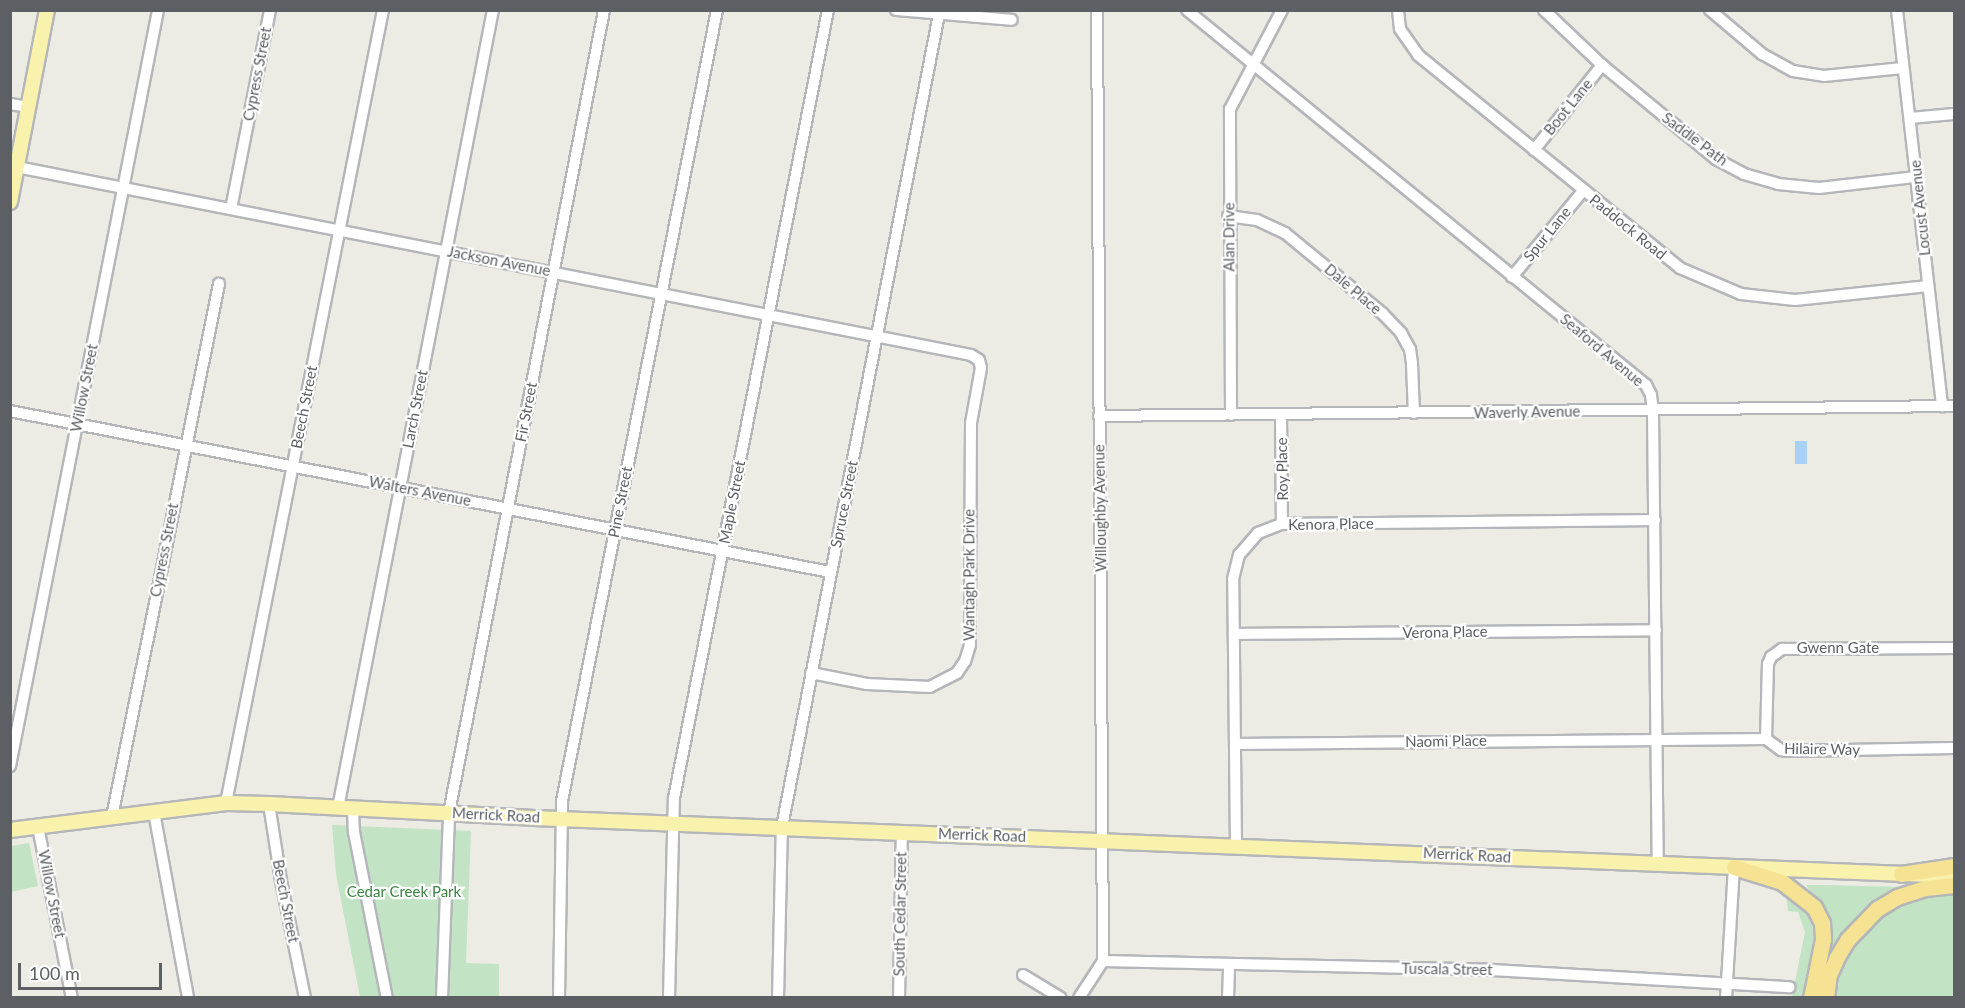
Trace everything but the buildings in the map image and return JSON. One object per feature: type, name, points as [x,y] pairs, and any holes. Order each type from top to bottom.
[{"type":"highway","points":[[1900,874],[1954,866]]},
{"type":"highway","points":[[1734,867],[1782,882],[1814,907],[1822,924],[1822,939],[1810,998]]},
{"type":"highway","points":[[1826,998],[1829,975],[1837,957],[1848,939],[1878,909],[1898,897],[1916,891],[1954,885]]},
{"type":"main road","points":[[10,202],[47,10]]},
{"type":"main road","name":"Merrick Road","points":[[10,830],[226,803],[269,804],[1954,876]]},
{"type":"street","name":"Willow Street","points":[[10,766],[158,10]]},
{"type":"street","name":"Cypress Street","points":[[231,209],[270,10]]},
{"type":"street","name":"Beech Street","points":[[226,803],[383,10]]},
{"type":"street","name":"Larch Street","points":[[338,807],[493,10]]},
{"type":"street","name":"Fir Street","points":[[442,998],[449,813],[604,10]]},
{"type":"street","name":"Pine Street","points":[[559,998],[562,795],[717,10]]},
{"type":"street","name":"Maple Street","points":[[669,998],[674,798],[828,10]]},
{"type":"street","points":[[896,10],[1012,20]]},
{"type":"street","name":"Willoughby Avenue","points":[[1096,10],[1104,839],[1103,961]]},
{"type":"street","name":"Seaford Avenue","points":[[1187,10],[1646,385],[1651,395],[1653,411],[1658,864]]},
{"type":"street","name":"Alan Drive","points":[[1231,415],[1228,216],[1230,109],[1252,63],[1282,10]]},
{"type":"street","name":"Paddock Road","points":[[1398,10],[1400,29],[1418,55],[1680,268],[1741,294],[1795,300],[1928,286]]},
{"type":"street","name":"Saddle Path","points":[[1544,10],[1602,65],[1716,159],[1744,174],[1778,184],[1819,188],[1916,177]]},
{"type":"street","points":[[1710,10],[1762,54],[1792,71],[1824,76],[1903,68]]},
{"type":"street","name":"Locust Avenue","points":[[1897,10],[1942,406]]},
{"type":"street","name":"Spruce Street","points":[[778,998],[782,827],[939,14]]},
{"type":"street","name":"Boot Lane","points":[[1534,150],[1602,65]]},
{"type":"street","points":[[10,104],[29,107]]},
{"type":"street","points":[[1910,118],[1954,114]]},
{"type":"street","name":"Jackson Avenue","points":[[17,167],[877,335],[971,355],[979,360]]},
{"type":"street","name":"Spur Lane","points":[[1512,277],[1583,191]]},
{"type":"street","name":"Dale Place","points":[[1228,216],[1257,220],[1285,233],[1382,313],[1401,333],[1410,349],[1414,413]]},
{"type":"street","name":"Cypress Street","points":[[112,817],[184,445],[219,284]]},
{"type":"street","name":"Wantagh Park Drive","points":[[811,673],[867,684],[930,687],[957,674],[965,661],[970,645],[971,423],[981,368],[979,360]]},
{"type":"street","name":"Waverly Avenue","points":[[1099,416],[1954,406]]},
{"type":"street","name":"Walters Avenue","points":[[10,411],[830,572]]},
{"type":"street","name":"Roy Place","points":[[1281,415],[1282,524]]},
{"type":"street","name":"Kenora Place","points":[[1236,845],[1233,579],[1239,555],[1258,533],[1282,524],[1655,520]]},
{"type":"street","name":"Verona Place","points":[[1234,634],[1656,630]]},
{"type":"street","name":"Gwenn Gate","points":[[1766,739],[1768,664],[1771,657],[1782,649],[1954,648]]},
{"type":"street","name":"Hilaire Way","points":[[1657,739],[1766,739],[1775,747],[1788,751],[1954,748]]},
{"type":"street","name":"Naomi Place","points":[[1235,744],[1657,739]]},
{"type":"street","name":"Beech Street","points":[[269,804],[281,881],[305,998]]},
{"type":"street","points":[[353,808],[354,831],[387,998]]},
{"type":"street","points":[[154,812],[188,998]]},
{"type":"street","name":"Willow Street","points":[[38,827],[72,998]]},
{"type":"street","name":"South Cedar Street","points":[[899,998],[902,831]]},
{"type":"street","points":[[1726,998],[1734,867]]},
{"type":"street","points":[[1079,998],[1103,961]]},
{"type":"street","name":"Tuscala Street","points":[[1103,961],[1492,970],[1790,987]]},
{"type":"street","points":[[1228,998],[1229,965]]},
{"type":"street","points":[[1023,975],[1061,998]]},
{"type":"green space","name":"Cedar Creek Park","points":[[332,825],[471,831],[466,963],[499,964],[499,997],[360,997],[336,874]]},
{"type":"green space","points":[[29,843],[38,886],[11,892],[11,846]]},
{"type":"green space","points":[[1806,885],[1905,887],[1874,903],[1831,949],[1827,947],[1820,906]]},
{"type":"green space","points":[[1954,893],[1954,997],[1833,998],[1838,972],[1861,932],[1890,906],[1918,894]]},
{"type":"green space","points":[[1786,894],[1813,914],[1818,930],[1805,997],[1792,997],[1805,932],[1798,912],[1788,911]]},
{"type":"water","points":[[1795,441],[1807,441],[1807,464],[1795,464]]}]
